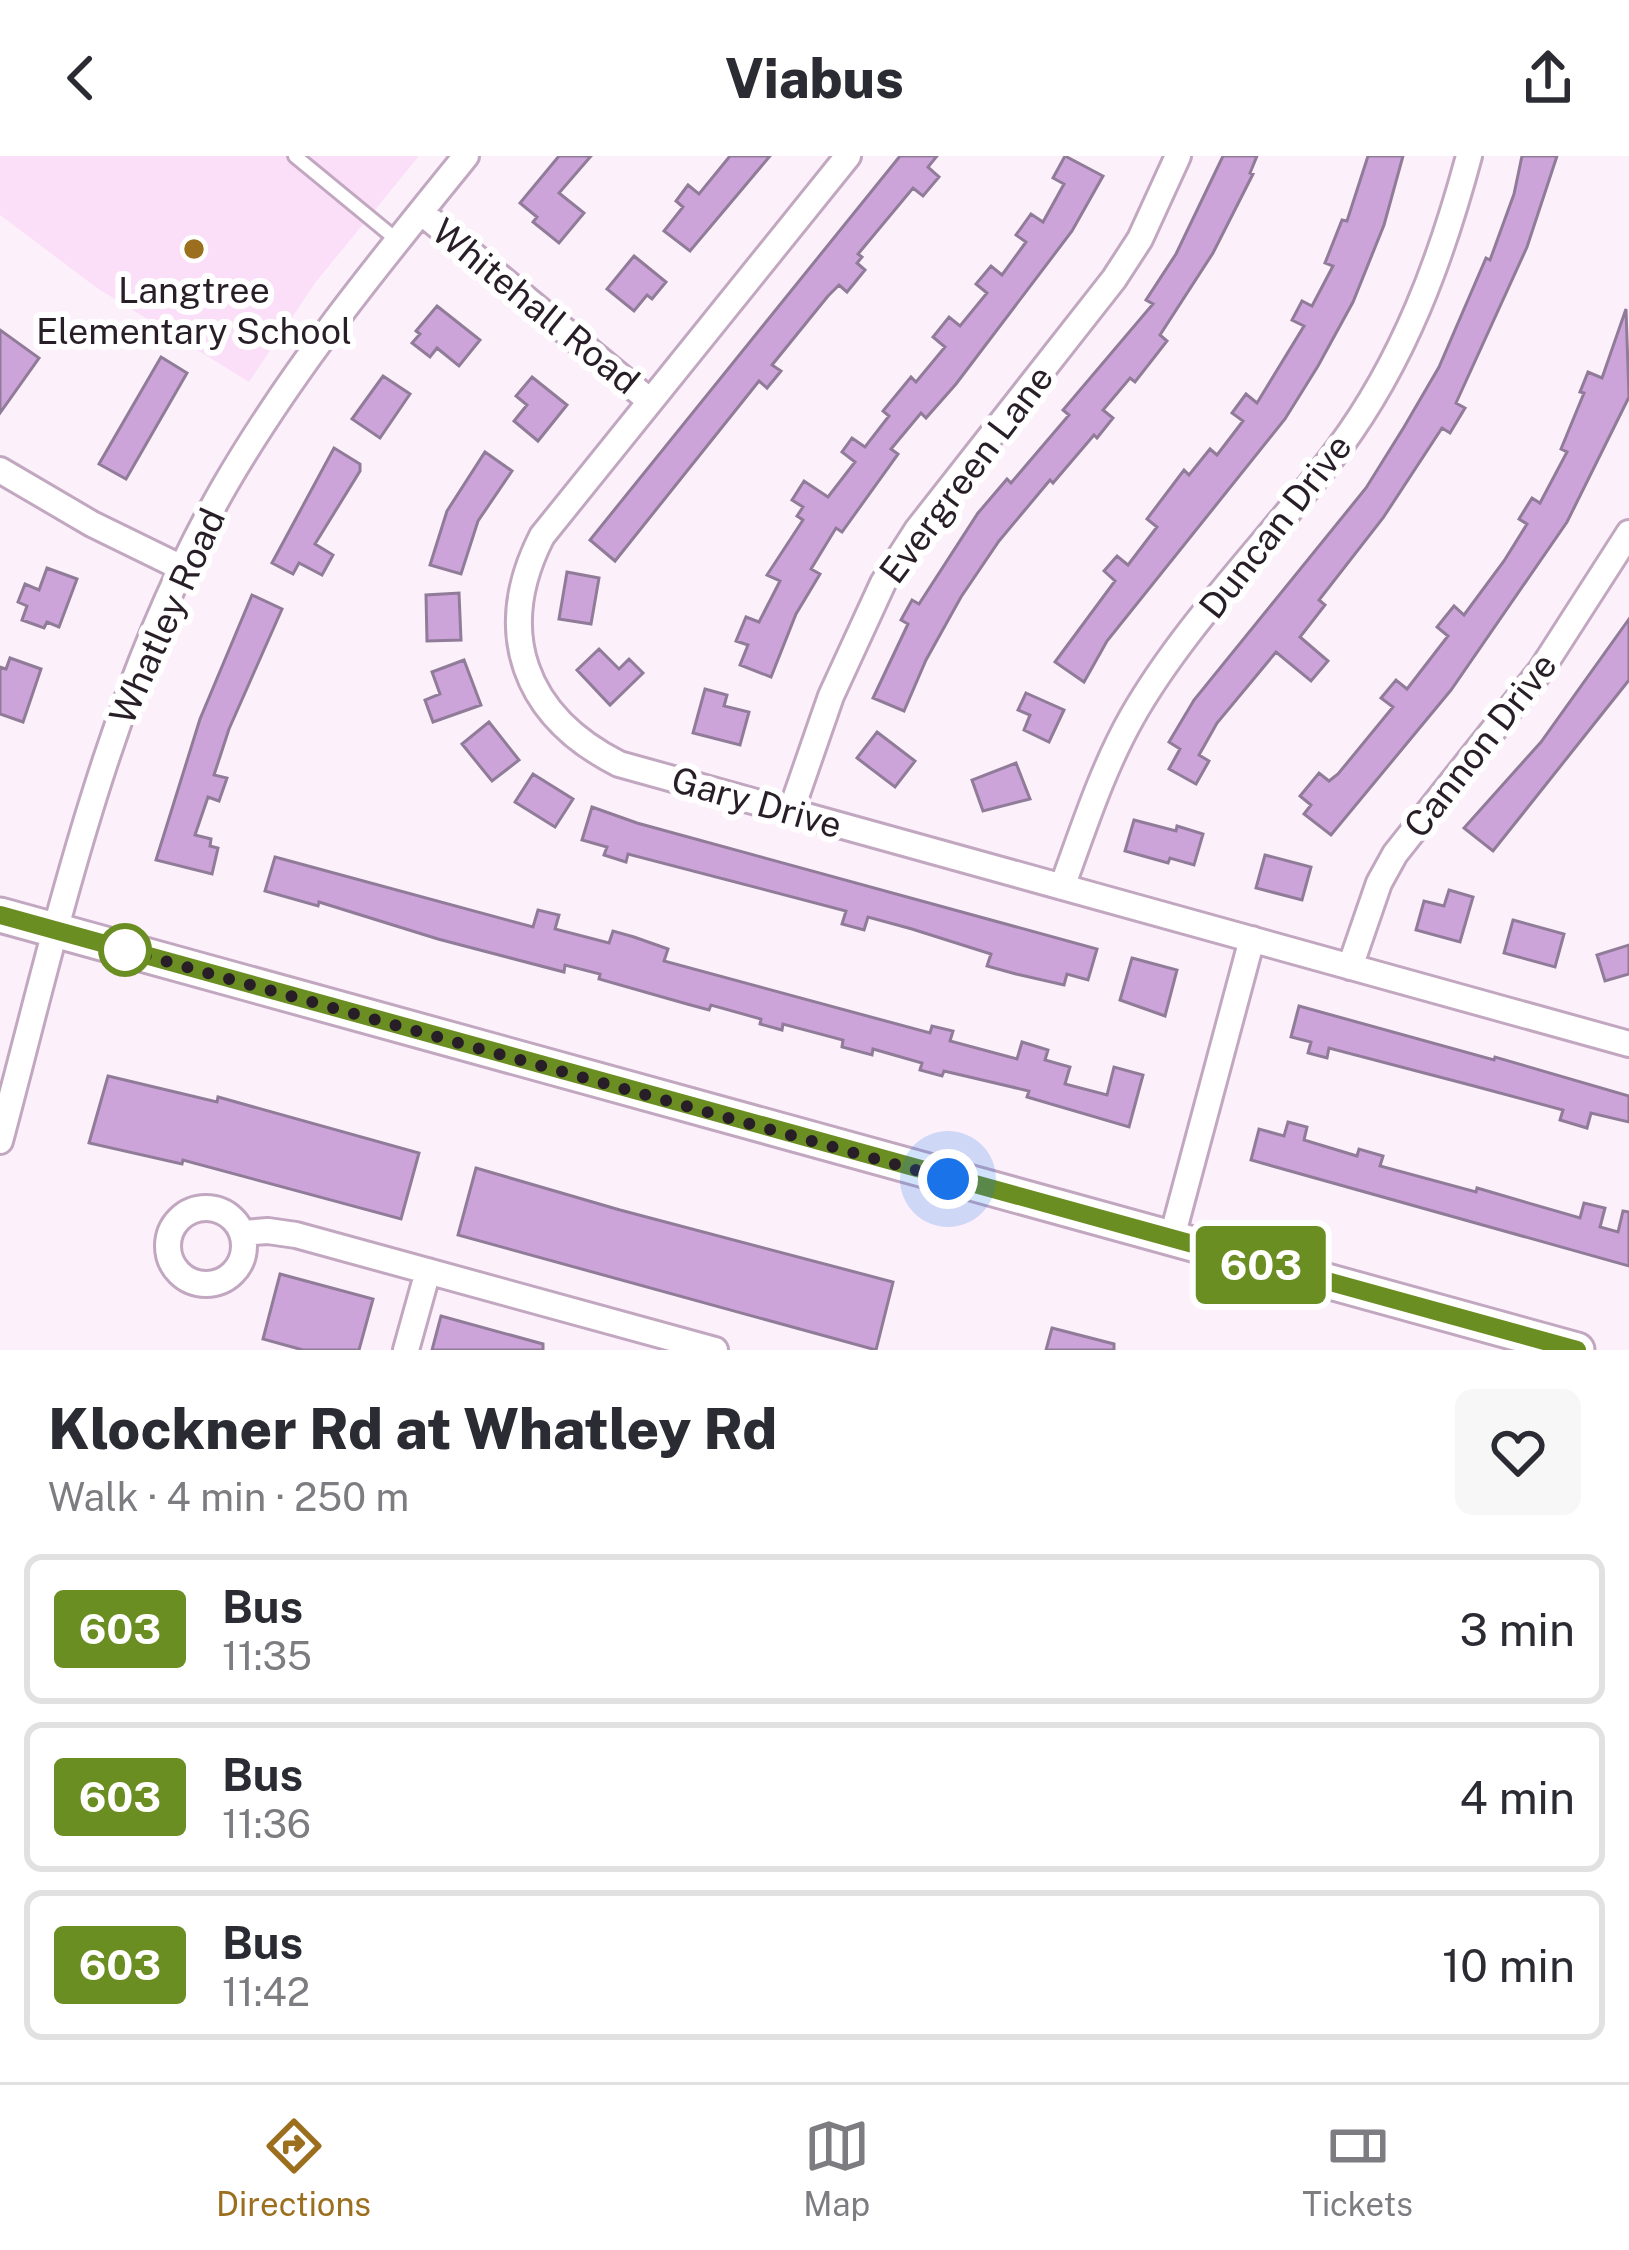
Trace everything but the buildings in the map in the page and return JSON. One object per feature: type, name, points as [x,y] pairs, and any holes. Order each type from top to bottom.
[{"type":"main road","points":[[0,915],[1577,1350]]},
{"type":"street","name":"Whatley Road","points":[[0,1141],[121,714],[182,568],[277,400],[466,156]]},
{"type":"street","name":"Gary Drive","points":[[848,156],[542,536],[529,562],[518,621],[521,650],[545,707],[567,731],[619,764],[1629,1044]]},
{"type":"street","name":"Evergreen Lane","points":[[791,812],[831,696],[884,583],[917,530],[1114,279],[1140,239],[1178,156]]},
{"type":"street","name":"Duncan Drive","points":[[1062,887],[1108,765],[1154,682],[1341,446],[1378,388],[1433,275],[1469,156]]},
{"type":"street","name":"Whitehall Road","points":[[421,212],[650,400]]},
{"type":"street","points":[[0,470],[92,524],[182,568]]},
{"type":"street","name":"Cannon Drive","points":[[1350,967],[1394,854],[1541,670],[1629,533]]},
{"type":"street","points":[[1171,1240],[1252,939]]},
{"type":"street","points":[[242,1233],[296,1235],[715,1350]]},
{"type":"street","points":[[406,1350],[428,1271]]},
{"type":"lane","points":[[296,156],[398,241]]},
{"type":"shaded area","name":"Langtree Elementary School","points":[[0,156],[419,156],[315,283],[249,382],[97,288],[0,215]]},
{"type":"bus line","name":"603","points":[[0,915],[1577,1350]]},
{"type":"place","name":"Langtree Elementary School","points":[[194,249]]},
{"type":"route","points":[[125,950],[948,1179]]}]
